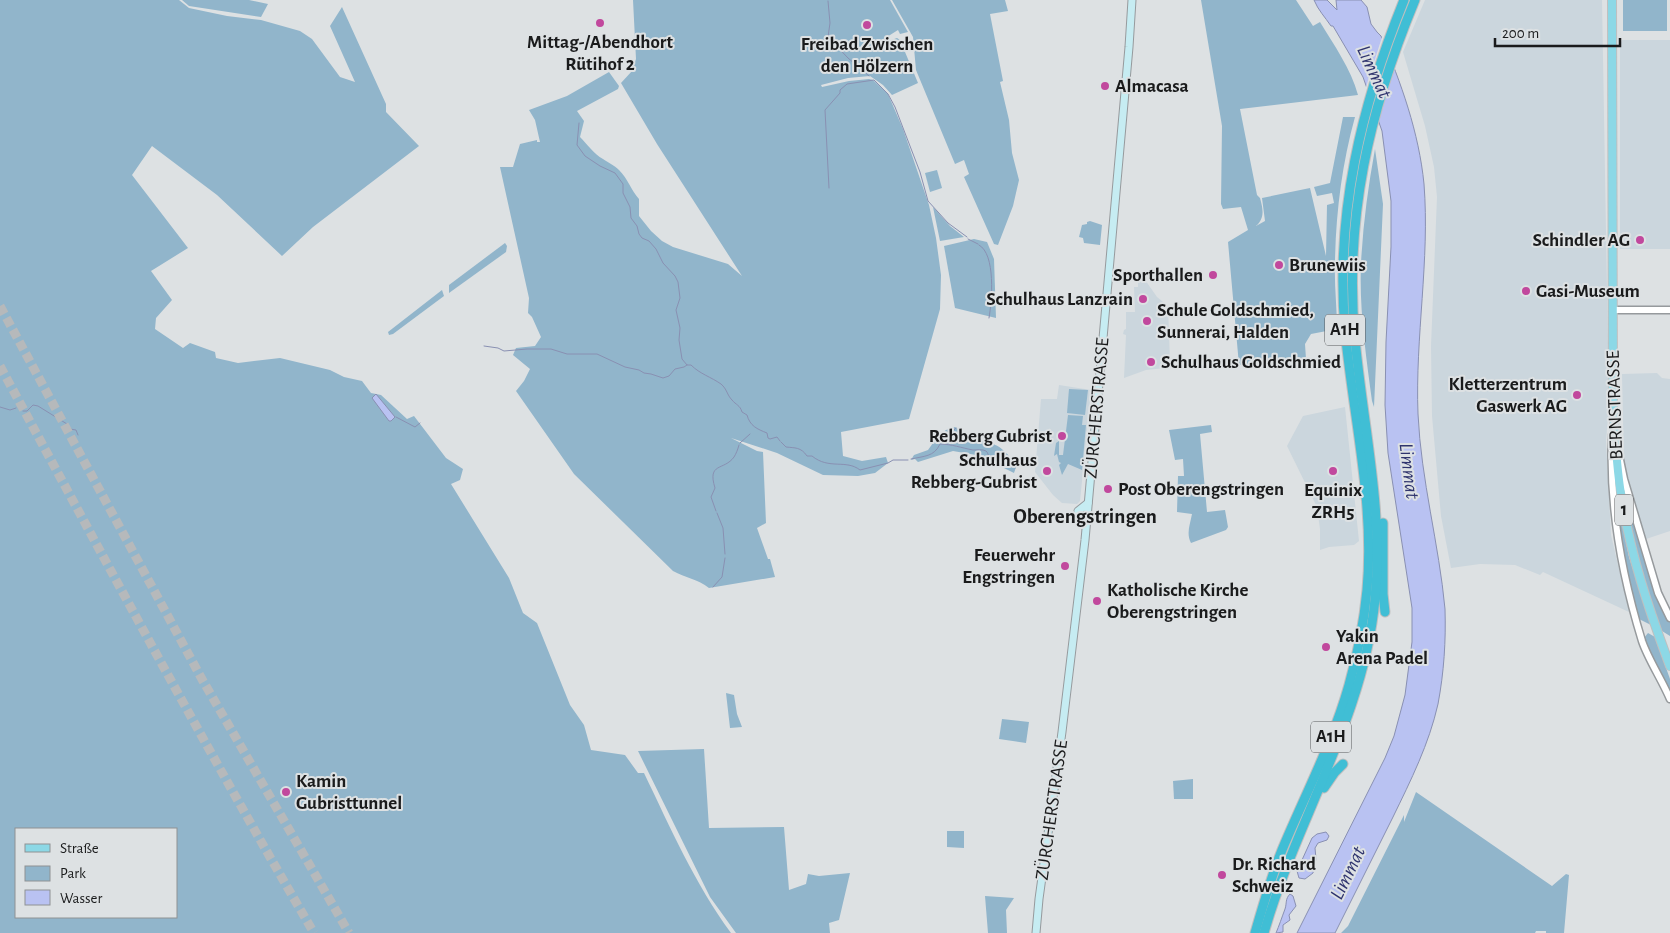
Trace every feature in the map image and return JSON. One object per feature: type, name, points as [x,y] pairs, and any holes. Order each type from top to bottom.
[{"type":"highway","name":"A1H","points":[[1255,933],[1266,894],[1281,854],[1322,759],[1342,706],[1358,653],[1364,620],[1368,572],[1368,524],[1347,344],[1343,292],[1344,254],[1348,199],[1361,129],[1379,67],[1404,0]]},
{"type":"highway","name":"A1H","points":[[1264,933],[1277,889],[1352,706],[1366,657],[1373,618],[1377,565],[1377,524],[1355,340],[1352,279],[1357,205],[1367,145],[1378,103],[1414,0]]},
{"type":"highway","points":[[1362,397],[1382,515],[1384,552],[1383,598],[1385,612]]},
{"type":"highway","points":[[1302,827],[1328,781],[1343,764]]},
{"type":"main road","name":"ZÜRCHERSTRASSE","points":[[1036,933],[1040,891],[1062,738],[1088,503],[1132,0]]},
{"type":"main road","name":"BERNSTRASSE","points":[[1612,0],[1613,404],[1616,450],[1621,496],[1630,539],[1645,597],[1669,663]]},
{"type":"main road","points":[[1078,512],[1088,503]]},
{"type":"street","points":[[1613,310],[1670,310]]},
{"type":"street","points":[[1613,404],[1612,474],[1618,534],[1625,572],[1643,643],[1670,699]]},
{"type":"street","points":[[1614,420],[1624,479],[1658,593],[1670,618]]},
{"type":"shaded area","points":[[1425,0],[1602,0],[1609,405],[1606,441],[1611,535],[1629,612],[1543,572],[1540,575],[1515,565],[1480,564],[1451,568],[1441,516],[1432,416],[1431,346],[1437,197],[1434,167],[1425,126],[1403,52]]},
{"type":"shaded area","points":[[1622,40],[1670,40],[1670,249],[1620,249],[1620,44]]},
{"type":"shaded area","name":"Schule Goldschmied, Sunnerai, Halden","points":[[1138,276],[1143,277],[1157,297],[1168,306],[1170,362],[1165,368],[1146,370],[1124,378],[1126,335],[1123,334],[1126,329],[1126,312],[1135,312],[1134,287],[1138,287]]},
{"type":"shaded area","points":[[1657,373],[1662,378],[1670,379],[1670,531],[1646,539],[1624,466],[1622,374]]},
{"type":"shaded area","name":"Rebberg Gubrist","points":[[1059,385],[1091,390],[1080,501],[1077,504],[1062,503],[1053,495],[1035,472],[1041,399],[1057,399]]},
{"type":"shaded area","points":[[1345,407],[1359,541],[1354,545],[1329,547],[1320,550],[1317,507],[1287,446],[1303,416]]},
{"type":"green space","points":[[0,0],[179,0],[189,8],[227,16],[261,20],[300,31],[312,39],[340,77],[355,82],[330,26],[342,7],[386,104],[386,112],[419,146],[313,227],[282,256],[217,195],[152,146],[132,175],[188,248],[151,271],[172,300],[156,318],[155,329],[183,348],[190,343],[215,352],[216,358],[238,363],[280,358],[330,370],[344,377],[362,381],[371,393],[381,395],[407,419],[414,416],[446,458],[463,469],[460,480],[451,484],[509,578],[523,613],[537,623],[570,705],[584,725],[591,750],[625,755],[638,773],[644,773],[695,875],[731,933],[0,933]]},
{"type":"green space","points":[[182,0],[249,0],[268,4],[261,17],[189,6]]},
{"type":"green space","points":[[633,0],[890,0],[908,32],[900,34],[898,30],[882,40],[883,43],[897,38],[900,40],[918,83],[892,95],[883,85],[870,76],[848,78],[821,85],[822,87],[869,79],[873,80],[888,94],[903,129],[929,205],[941,275],[940,309],[909,419],[841,432],[843,456],[862,461],[886,457],[888,463],[875,473],[858,476],[823,475],[777,453],[731,438],[763,452],[766,523],[757,528],[768,559],[770,559],[775,577],[709,588],[673,571],[574,474],[516,391],[530,369],[513,355],[516,348],[535,346],[541,337],[532,317],[528,313],[529,298],[500,167],[513,167],[520,144],[537,140],[537,142],[540,142],[535,120],[529,110],[567,96],[609,72],[619,86],[618,89],[577,111],[584,121],[580,137],[597,154],[622,173],[639,199],[639,216],[662,241],[673,247],[728,264],[742,276],[657,144],[621,83],[632,71],[636,59]]},
{"type":"green space","points":[[892,0],[1005,0],[1008,11],[990,14],[1003,81],[1000,82],[1009,120],[1012,153],[1019,180],[1013,206],[998,245],[994,244],[964,177],[969,174],[964,160],[955,164],[916,70],[913,37]]},
{"type":"green space","points":[[1201,0],[1296,0],[1313,26],[1320,22],[1347,67],[1358,95],[1240,109],[1257,195],[1260,198],[1262,210],[1261,220],[1256,226],[1265,221],[1262,198],[1310,188],[1326,256],[1327,205],[1334,203],[1332,193],[1317,196],[1314,187],[1330,183],[1343,117],[1355,117],[1340,188],[1335,270],[1337,329],[1311,334],[1305,344],[1306,359],[1239,365],[1228,242],[1248,230],[1241,207],[1223,209],[1221,204],[1222,126]]},
{"type":"green space","points":[[1623,0],[1667,0],[1667,31],[1623,31]]},
{"type":"green space","points":[[1375,149],[1383,204],[1374,407],[1364,332],[1361,280],[1364,220]]},
{"type":"green space","points":[[937,170],[942,188],[930,192],[925,173]]},
{"type":"green space","points":[[933,207],[950,226],[964,237],[940,241]]},
{"type":"green space","points":[[1090,221],[1102,225],[1100,245],[1084,243],[1083,238],[1079,237],[1082,225]]},
{"type":"green space","points":[[974,239],[987,242],[994,259],[996,318],[955,308],[944,246]]},
{"type":"green space","points":[[505,243],[507,246],[506,252],[449,293],[449,285]]},
{"type":"green space","points":[[442,290],[444,296],[389,335],[388,332]]},
{"type":"green space","points":[[1069,389],[1088,390],[1085,415],[1067,413]]},
{"type":"green space","points":[[1068,415],[1083,416],[1082,425],[1086,425],[1082,470],[1068,464],[1062,475],[1059,465],[1061,463],[1057,454],[1054,456],[1056,443],[1059,441],[1059,455],[1063,455]]},
{"type":"green space","points":[[1211,425],[1212,432],[1200,434],[1207,512],[1225,510],[1228,527],[1226,530],[1191,543],[1189,525],[1192,514],[1177,512],[1178,476],[1184,476],[1183,459],[1175,460],[1169,430]]},
{"type":"green space","points":[[955,427],[973,438],[1001,448],[1016,467],[1014,473],[998,465],[987,464],[976,455],[953,451],[918,462],[915,459],[911,460],[914,455],[928,450],[938,436],[946,430]]},
{"type":"green space","points":[[1623,479],[1670,620],[1670,636],[1662,631],[1644,582],[1627,509]]},
{"type":"green space","points":[[1616,494],[1629,557],[1651,625],[1637,618],[1621,541]]},
{"type":"green space","points":[[1648,633],[1655,637],[1670,679],[1670,695],[1644,638]]},
{"type":"green space","points":[[726,693],[734,695],[737,714],[742,727],[730,728]]},
{"type":"green space","points":[[1002,719],[1029,722],[1026,743],[999,739]]},
{"type":"green space","points":[[704,749],[709,828],[784,827],[789,890],[806,884],[808,874],[819,876],[850,873],[839,920],[829,923],[830,933],[736,933],[710,897],[638,751]]},
{"type":"green space","points":[[1193,779],[1193,799],[1174,799],[1173,781]]},
{"type":"green space","points":[[1416,792],[1552,886],[1566,874],[1569,875],[1564,933],[1536,931],[1535,933],[1341,933],[1348,926],[1404,815],[1404,822]]},
{"type":"green space","points":[[947,831],[964,831],[964,848],[947,847]]},
{"type":"green space","points":[[985,896],[1014,898],[1006,910],[1007,933],[988,933]]},
{"type":"water","name":"Limmat","points":[[1314,0],[1327,0],[1337,10],[1336,0],[1361,0],[1367,7],[1371,24],[1381,36],[1395,71],[1408,108],[1418,146],[1424,184],[1425,241],[1418,414],[1426,488],[1439,560],[1445,609],[1445,645],[1442,680],[1430,733],[1419,762],[1386,832],[1335,933],[1297,933],[1385,758],[1394,736],[1405,695],[1412,642],[1412,608],[1388,453],[1385,405],[1391,201],[1382,131],[1363,77],[1333,26],[1331,26]]},
{"type":"water","points":[[376,394],[395,417],[391,421],[389,421],[372,398]]},
{"type":"water","points":[[1326,832],[1329,836],[1327,840],[1318,843],[1315,848],[1316,859],[1313,873],[1305,879],[1299,878],[1297,871],[1312,838],[1317,834]]},
{"type":"water","points":[[1290,894],[1293,896],[1296,906],[1289,915],[1290,920],[1283,925],[1283,932],[1276,933],[1288,896]]},
{"type":"pier","points":[[1383,34],[1396,63],[1386,94],[1375,117],[1365,90]]},
{"type":"waterway","points":[[828,1],[830,23],[828,37],[869,76]]},
{"type":"waterway","points":[[829,188],[825,110],[847,84],[874,80],[888,94],[895,107],[920,172],[928,201],[948,223],[967,237]]},
{"type":"waterway","points":[[579,123],[577,145],[585,156],[615,173],[623,184],[623,193],[630,207],[631,218],[637,226],[639,234],[656,249],[663,263],[678,282],[680,298],[676,310],[680,328],[679,340],[682,359],[687,365],[691,365],[721,384],[730,398],[747,415],[752,424],[767,433],[768,438],[777,437],[780,441]]},
{"type":"waterway","points":[[968,239],[978,244]]},
{"type":"waterway","points":[[979,245],[988,258],[990,268],[992,290],[989,318]]},
{"type":"waterway","points":[[484,346],[504,351],[551,349],[567,354],[597,354],[625,367],[663,378],[669,376],[675,369],[687,365]]},
{"type":"waterway","points":[[23,411],[27,411],[33,405],[38,406],[67,424],[70,429],[76,430],[78,435]]},
{"type":"waterway","points":[[0,407],[10,410],[16,408]]},
{"type":"waterway","points":[[396,417],[415,427],[420,423]]},
{"type":"waterway","points":[[944,444],[944,439],[956,428]]},
{"type":"waterway","points":[[740,443],[750,434]]},
{"type":"waterway","points":[[781,442],[786,447],[800,449],[807,456],[812,456],[825,463],[849,465],[860,470],[893,460],[908,460]]},
{"type":"waterway","points":[[911,459],[932,454],[940,444],[944,444],[973,450],[985,450],[990,458],[1000,458],[1015,468]]},
{"type":"waterway","points":[[716,511],[711,497],[715,488],[713,474],[715,470],[734,457],[739,445]]},
{"type":"waterway","points":[[717,513],[723,528],[725,554]]},
{"type":"waterway","points":[[713,587],[722,577],[725,558]]},
{"type":"tunnel","points":[[0,306],[203,681],[349,933]]},
{"type":"tunnel","points":[[0,366],[194,722],[314,933]]},
{"type":"place","name":"Mittag-/Abendhort Rütihof 2","points":[[600,23]]},
{"type":"place","name":"Freibad Zwischen den Hölzern","points":[[867,25]]},
{"type":"place","name":"Almacasa","points":[[1105,86]]},
{"type":"place","name":"Schindler AG","points":[[1640,240]]},
{"type":"place","name":"Brunewiis","points":[[1279,265]]},
{"type":"place","name":"Sporthallen","points":[[1213,275]]},
{"type":"place","name":"Gasi-Museum","points":[[1526,291]]},
{"type":"place","name":"Schulhaus Lanzrain","points":[[1143,299]]},
{"type":"place","name":"Schule Goldschmied, Sunnerai, Halden","points":[[1147,321]]},
{"type":"place","name":"Schulhaus Goldschmied","points":[[1151,362]]},
{"type":"place","name":"Kletterzentrum Gaswerk AG","points":[[1577,395]]},
{"type":"place","name":"Rebberg Gubrist","points":[[1062,436]]},
{"type":"place","name":"Schulhaus Rebberg-Gubrist","points":[[1047,471]]},
{"type":"place","name":"Equinix ZRH5","points":[[1333,471]]},
{"type":"place","name":"Post Oberengstringen","points":[[1108,489]]},
{"type":"place","name":"Feuerwehr Engstringen","points":[[1065,566]]},
{"type":"place","name":"Katholische Kirche Oberengstringen","points":[[1097,601]]},
{"type":"place","name":"Yakin Arena Padel","points":[[1326,647]]},
{"type":"place","name":"Kamin Gubristtunnel","points":[[286,792]]},
{"type":"place","name":"Dr. Richard Schweiz","points":[[1222,875]]},
{"type":"district","name":"Oberengstringen","points":[[1085,516]]}]
